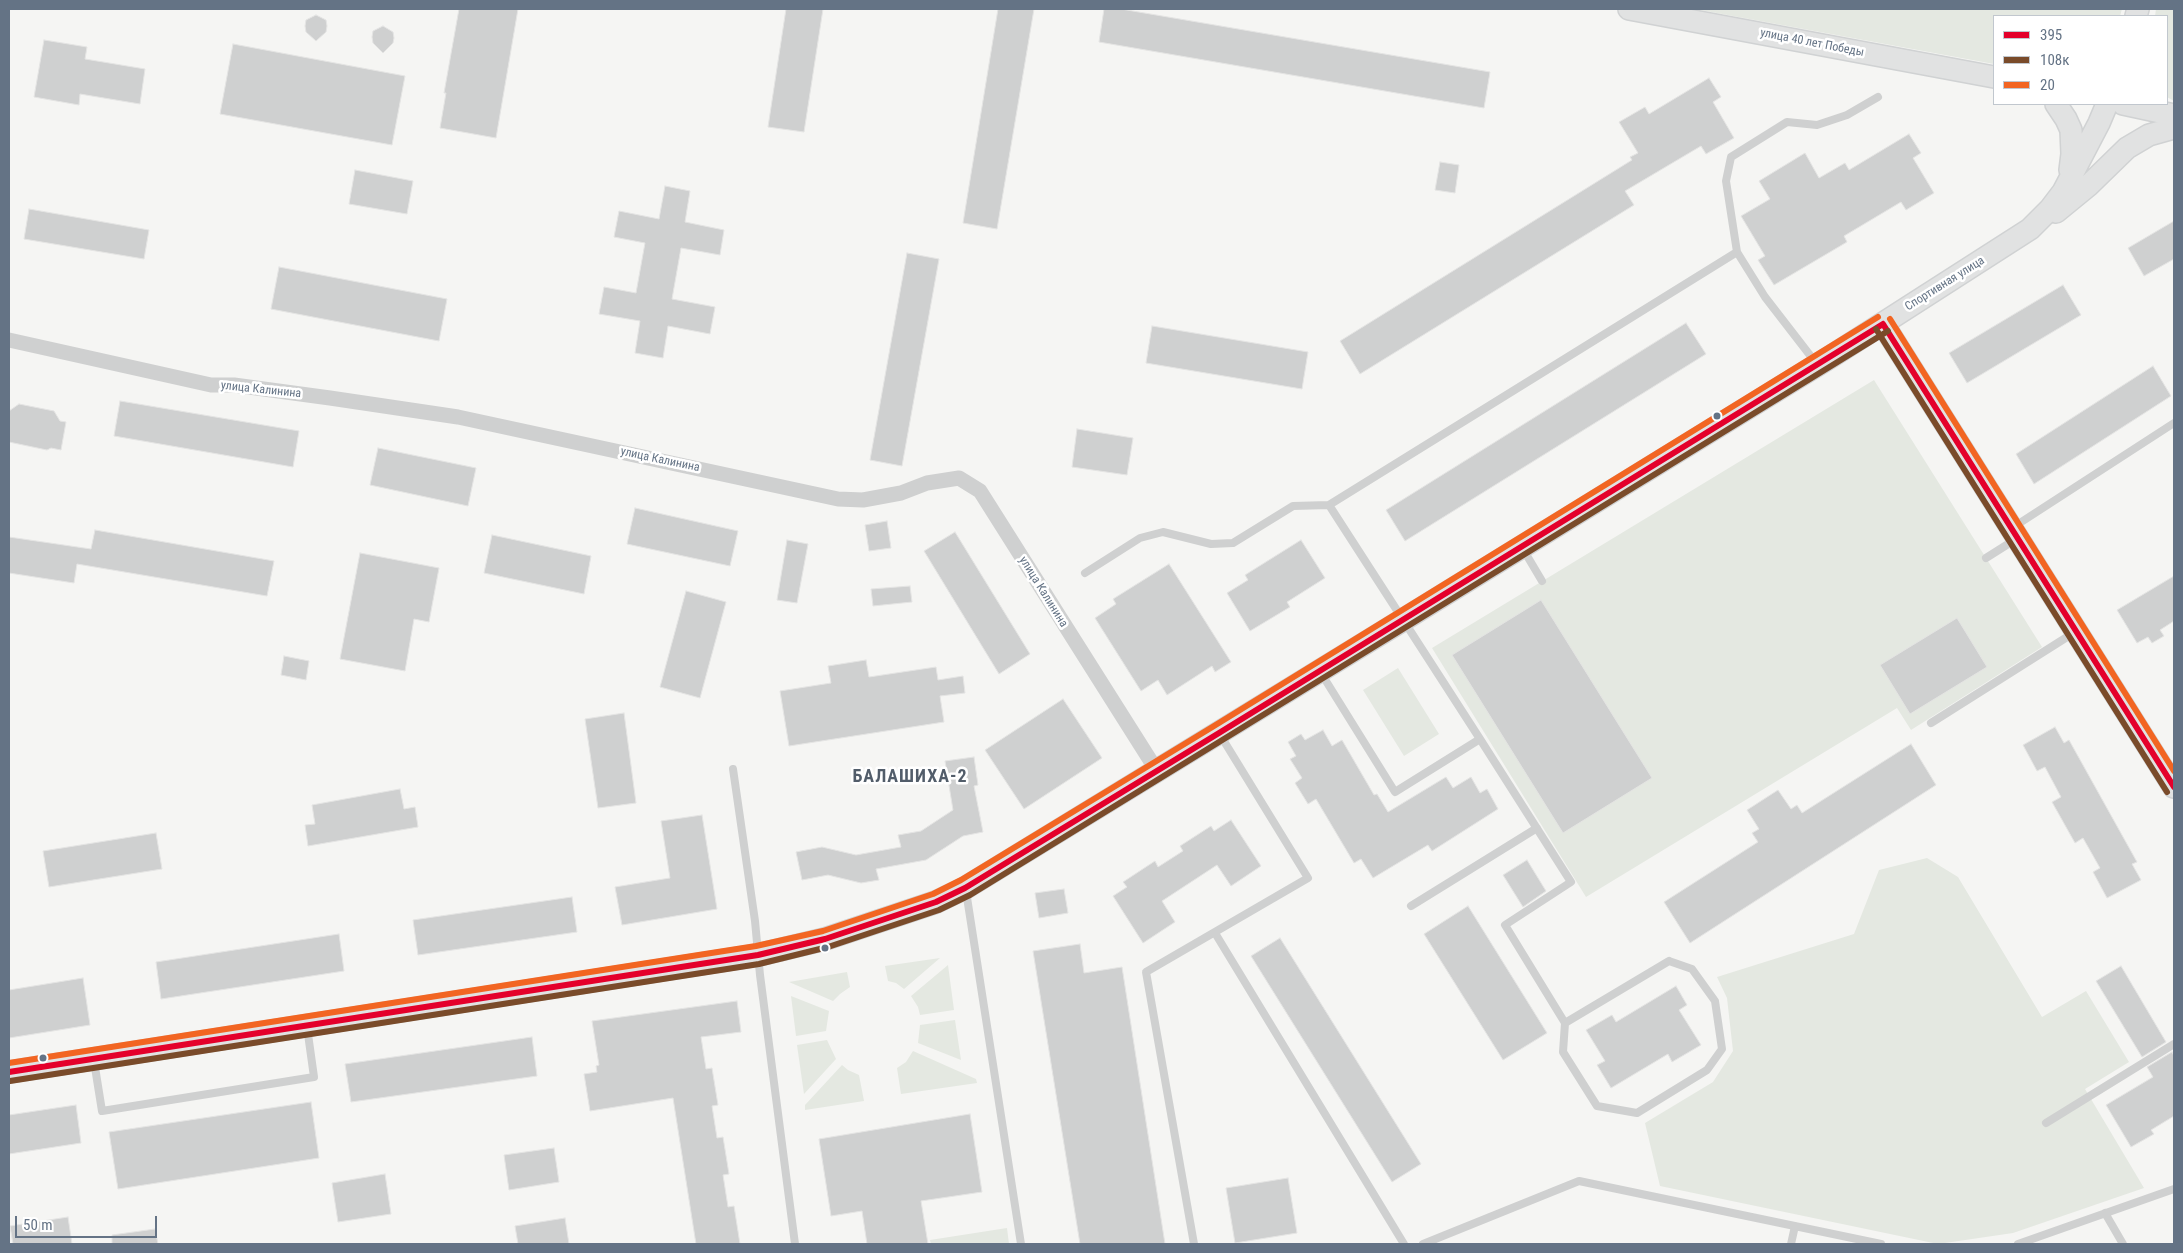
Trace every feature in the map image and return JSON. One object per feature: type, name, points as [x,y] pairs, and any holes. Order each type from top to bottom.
[{"type":"main road","name":"улица 40 лет Победы","points":[[1630,9],[1993,77]]},
{"type":"main road","points":[[2057,105],[2066,119],[2072,142],[2070,169],[2063,192]]},
{"type":"main road","name":"Спортивная улица","points":[[9,1072],[758,955],[825,939],[902,915],[936,902],[966,888],[1320,672],[1883,324],[2030,228],[2050,209],[2063,192],[2107,105]]},
{"type":"main road","points":[[2128,105],[2174,114]]},
{"type":"main road","points":[[2030,228],[2072,200],[2127,148],[2149,135],[2174,128]]},
{"type":"main road","points":[[1883,324],[2174,787]]},
{"type":"street","name":"улица Калинина","points":[[9,340],[211,384],[234,385],[458,417],[838,499],[863,500],[901,493],[927,483],[959,478],[980,491],[1157,772]]},
{"type":"lane","points":[[1817,365],[1765,297],[1737,252],[1726,181],[1731,157],[1787,122],[1817,125],[1847,115],[1878,97]]},
{"type":"lane","points":[[1085,574],[1140,538],[1163,532],[1211,544],[1233,543],[1293,506],[1329,506],[1737,252]]},
{"type":"lane","points":[[1986,558],[2015,533],[2174,423]]},
{"type":"lane","points":[[1329,506],[1571,882],[1504,925],[1565,1023],[1563,1052],[1596,1106],[1637,1113],[1707,1070],[1722,1049],[1715,1001],[1692,969],[1669,961],[1565,1023]]},
{"type":"lane","points":[[1522,547],[1542,581]]},
{"type":"lane","points":[[1932,723],[2076,631]]},
{"type":"lane","points":[[1320,672],[1395,792],[1480,739]]},
{"type":"lane","points":[[1194,1244],[1146,972],[1308,878],[1220,733]]},
{"type":"lane","points":[[733,769],[756,921],[758,955],[795,1244]]},
{"type":"lane","points":[[1411,906],[1537,828]]},
{"type":"lane","points":[[966,888],[1021,1244]]},
{"type":"lane","points":[[1215,933],[1404,1244]]},
{"type":"lane","points":[[94,1059],[102,1111],[314,1077],[307,1026]]},
{"type":"lane","points":[[2046,1123],[2174,1044]]},
{"type":"lane","points":[[1423,1244],[1579,1181],[1882,1244]]},
{"type":"lane","points":[[2018,1244],[2174,1189]]},
{"type":"lane","points":[[2106,1213],[2122,1244]]},
{"type":"lane","points":[[1791,1244],[1795,1226]]},
{"type":"shaded area","points":[[1695,9],[2122,9],[2120,15],[1993,15],[1993,64]]},
{"type":"shaded area","points":[[2156,9],[2174,9],[2174,101],[2168,98],[2168,15],[2155,15]]},
{"type":"shaded area","points":[[1874,380],[2042,647],[1911,730],[1897,708],[1586,897],[1432,648]]},
{"type":"shaded area","points":[[1398,668],[1439,734],[1404,756],[1363,690]]},
{"type":"shaded area","points":[[1927,858],[1958,877],[2042,1017],[2086,991],[2129,1062],[2085,1089],[2144,1188],[2013,1233],[1938,1244],[1660,1186],[1645,1123],[1713,1082],[1733,1051],[1727,998],[1717,977],[1854,934],[1879,870]]},
{"type":"shaded area","points":[[940,958],[904,989],[896,983],[888,981],[885,966]]},
{"type":"shaded area","points":[[948,965],[954,1010],[920,1015],[918,1007],[911,996]]},
{"type":"shaded area","points":[[847,972],[850,987],[833,1001],[789,982]]},
{"type":"shaded area","points":[[791,996],[829,1011],[826,1031],[796,1036]]},
{"type":"shaded area","points":[[955,1020],[961,1060],[918,1043],[920,1025]]},
{"type":"shaded area","points":[[827,1040],[836,1059],[804,1094],[797,1045]]},
{"type":"shaded area","points":[[913,1051],[976,1079],[977,1083],[901,1094],[897,1068],[906,1062]]},
{"type":"shaded area","points":[[842,1065],[859,1075],[864,1101],[805,1110],[805,1105]]},
{"type":"shaded area","points":[[1007,1228],[1009,1244],[931,1244],[930,1240]]},
{"type":"building","points":[[459,9],[518,9],[496,138],[440,128],[446,93],[444,93]]},
{"type":"building","points":[[786,9],[823,9],[804,132],[768,127]]},
{"type":"building","points":[[998,9],[1034,9],[997,229],[963,223]]},
{"type":"building","points":[[1104,9],[1121,9],[1490,72],[1484,108],[1099,42]]},
{"type":"building","points":[[316,15],[326,20],[327,26],[326,32],[316,41],[306,32],[305,26],[306,20]]},
{"type":"building","points":[[383,26],[393,32],[394,38],[393,43],[383,53],[373,43],[372,37],[373,31]]},
{"type":"building","points":[[44,40],[87,47],[85,59],[145,69],[140,104],[80,94],[79,105],[34,97]]},
{"type":"building","points":[[233,44],[405,76],[392,145],[220,114]]},
{"type":"building","points":[[1709,78],[1721,97],[1713,102],[1734,138],[1706,154],[1701,146],[1625,191],[1634,205],[1360,374],[1340,341],[1632,160],[1630,157],[1638,153],[1619,122],[1645,107],[1649,114]]},
{"type":"building","points":[[1909,134],[1921,153],[1913,158],[1934,193],[1906,210],[1901,202],[1844,236],[1847,242],[1774,285],[1758,260],[1765,256],[1741,216],[1770,199],[1759,181],[1805,153],[1819,178],[1845,163],[1849,170]]},
{"type":"building","points":[[1440,162],[1459,165],[1455,193],[1435,190]]},
{"type":"building","points":[[355,170],[413,181],[407,214],[349,204]]},
{"type":"building","points":[[665,186],[690,191],[685,222],[724,230],[720,255],[681,248],[672,299],[715,307],[710,334],[668,326],[663,358],[635,353],[640,321],[599,314],[604,287],[636,293],[645,243],[614,237],[619,211],[659,219]]},
{"type":"building","points":[[29,209],[149,230],[144,259],[24,239]]},
{"type":"building","points":[[2174,221],[2174,259],[2144,276],[2128,248]]},
{"type":"building","points":[[907,253],[939,259],[902,466],[870,460]]},
{"type":"building","points":[[279,267],[447,299],[439,341],[271,309]]},
{"type":"building","points":[[2063,285],[2081,315],[1967,383],[1949,353]]},
{"type":"building","points":[[1686,323],[1706,354],[1405,541],[1386,510]]},
{"type":"building","points":[[1152,326],[1308,352],[1302,389],[1146,363]]},
{"type":"building","points":[[2153,366],[2171,396],[2034,484],[2016,454]]},
{"type":"building","points":[[120,401],[299,431],[293,467],[114,436]]},
{"type":"building","points":[[19,404],[54,411],[60,421],[66,422],[61,450],[51,448],[47,450],[9,442],[9,411]]},
{"type":"building","points":[[1077,429],[1133,438],[1127,475],[1072,467]]},
{"type":"building","points":[[378,448],[476,468],[468,506],[370,485]]},
{"type":"building","points":[[635,508],[738,531],[730,566],[627,544]]},
{"type":"building","points":[[887,521],[891,548],[869,551],[865,525]]},
{"type":"building","points":[[95,530],[274,561],[267,596],[77,564],[74,583],[9,573],[9,537],[91,549]]},
{"type":"building","points":[[955,532],[1030,654],[999,674],[924,551]]},
{"type":"building","points":[[492,535],[591,556],[584,594],[484,573]]},
{"type":"building","points":[[787,540],[808,544],[797,603],[777,600]]},
{"type":"building","points":[[1301,540],[1325,578],[1287,602],[1290,607],[1250,631],[1227,593],[1248,580],[1245,575]]},
{"type":"building","points":[[360,553],[439,568],[429,622],[414,619],[405,671],[340,659]]},
{"type":"building","points":[[1169,564],[1231,662],[1215,672],[1212,666],[1167,695],[1158,680],[1141,691],[1095,618],[1116,604],[1113,599]]},
{"type":"building","points":[[2174,576],[2174,621],[2160,630],[2164,636],[2152,643],[2148,637],[2137,643],[2117,610]]},
{"type":"building","points":[[910,586],[912,602],[873,606],[871,589]]},
{"type":"building","points":[[686,591],[726,602],[700,698],[660,687]]},
{"type":"building","points":[[1541,600],[1652,778],[1563,833],[1452,655]]},
{"type":"building","points":[[1957,618],[1987,667],[1910,714],[1880,665]]},
{"type":"building","points":[[284,656],[309,661],[306,680],[281,675]]},
{"type":"building","points":[[866,660],[869,677],[936,667],[938,680],[963,676],[965,693],[940,696],[944,722],[789,746],[780,691],[831,683],[828,666]]},
{"type":"building","points":[[1063,699],[1102,758],[1024,809],[985,750]]},
{"type":"building","points":[[624,713],[636,803],[598,808],[585,719]]},
{"type":"building","points":[[2055,727],[2064,743],[2069,740],[2137,862],[2132,864],[2141,880],[2107,898],[2093,872],[2100,868],[2083,838],[2075,843],[2052,802],[2061,797],[2045,767],[2037,771],[2023,745]]},
{"type":"building","points":[[1323,730],[1332,746],[1342,740],[1374,795],[1377,794],[1388,812],[1446,777],[1453,788],[1471,777],[1480,793],[1487,789],[1498,809],[1432,851],[1428,845],[1373,878],[1361,859],[1354,863],[1316,799],[1308,804],[1295,783],[1302,778],[1290,759],[1296,756],[1288,742],[1301,734],[1305,740]]},
{"type":"building","points":[[1911,744],[1936,785],[1690,943],[1664,902],[1758,842],[1752,833],[1759,829],[1747,810],[1778,790],[1791,809],[1797,805],[1802,813]]},
{"type":"building","points":[[974,757],[978,785],[974,786],[983,832],[963,836],[926,860],[876,869],[879,880],[861,883],[828,875],[802,880],[796,852],[822,847],[856,855],[901,847],[898,835],[921,831],[953,810],[945,761]]},
{"type":"building","points":[[400,789],[404,809],[415,807],[418,827],[308,846],[305,825],[315,824],[312,805]]},
{"type":"building","points":[[702,815],[717,909],[622,925],[615,887],[670,878],[661,821]]},
{"type":"building","points":[[1231,820],[1261,866],[1231,886],[1217,865],[1162,901],[1175,922],[1143,943],[1113,896],[1127,887],[1123,882],[1155,861],[1158,867],[1183,851],[1180,846],[1211,826],[1214,831]]},
{"type":"building","points":[[156,833],[162,869],[49,887],[43,851]]},
{"type":"building","points":[[1527,860],[1546,891],[1523,907],[1503,875]]},
{"type":"building","points":[[1064,889],[1068,913],[1039,918],[1035,893]]},
{"type":"building","points":[[572,897],[577,932],[418,955],[413,920]]},
{"type":"building","points":[[1468,906],[1547,1033],[1503,1060],[1424,934]]},
{"type":"building","points":[[339,934],[344,971],[161,999],[156,962]]},
{"type":"building","points":[[1280,938],[1421,1164],[1392,1182],[1251,956]]},
{"type":"building","points":[[1080,944],[1084,973],[1122,967],[1165,1244],[1080,1244],[1033,951]]},
{"type":"building","points":[[2121,966],[2166,1042],[2142,1057],[2096,981]]},
{"type":"building","points":[[83,978],[90,1025],[9,1038],[9,990]]},
{"type":"building","points":[[1676,986],[1687,1005],[1679,1010],[1701,1045],[1672,1062],[1668,1054],[1611,1088],[1597,1065],[1605,1061],[1586,1030],[1612,1015],[1616,1022]]},
{"type":"building","points":[[737,1001],[741,1032],[701,1037],[706,1069],[712,1068],[718,1105],[712,1106],[717,1138],[723,1137],[729,1174],[723,1175],[728,1207],[734,1206],[740,1244],[696,1244],[673,1098],[590,1111],[584,1074],[597,1072],[596,1066],[599,1065],[592,1021]]},
{"type":"building","points":[[532,1037],[537,1076],[351,1102],[345,1064]]},
{"type":"building","points":[[2172,1052],[2174,1056],[2174,1116],[2151,1130],[2154,1134],[2131,1147],[2106,1105],[2153,1077],[2147,1067]]},
{"type":"building","points":[[311,1102],[319,1158],[118,1189],[109,1132]]},
{"type":"building","points":[[76,1105],[81,1143],[9,1154],[9,1115]]},
{"type":"building","points":[[970,1114],[982,1192],[921,1201],[928,1244],[867,1244],[862,1211],[831,1216],[819,1139]]},
{"type":"building","points":[[554,1148],[559,1182],[509,1190],[504,1155]]},
{"type":"building","points":[[385,1174],[391,1214],[338,1222],[332,1183]]},
{"type":"building","points":[[1288,1178],[1297,1233],[1235,1243],[1226,1188]]},
{"type":"building","points":[[68,1217],[72,1244],[13,1244],[10,1226]]},
{"type":"building","points":[[565,1218],[569,1244],[518,1244],[515,1226]]},
{"type":"building","points":[[155,1229],[158,1244],[112,1244],[112,1235]]},
{"type":"transit line","name":"20","points":[[9,1063],[756,946],[823,931],[933,894],[961,880],[1214,726],[1878,317]]},
{"type":"transit line","name":"20","points":[[1890,319],[2174,771]]},
{"type":"transit line","name":"395","points":[[1883,324],[2174,787]]},
{"type":"transit line","name":"395","points":[[9,1072],[758,955],[825,939],[936,902],[965,888],[1219,733],[1883,324]]},
{"type":"transit line","name":"108к","points":[[1876,329],[2167,792]]},
{"type":"transit line","name":"108к","points":[[10,1081],[759,964],[828,947],[939,910],[970,895],[1888,331]]},
{"type":"district","name":"БАЛАШИХА-2","points":[[910,777]]}]
